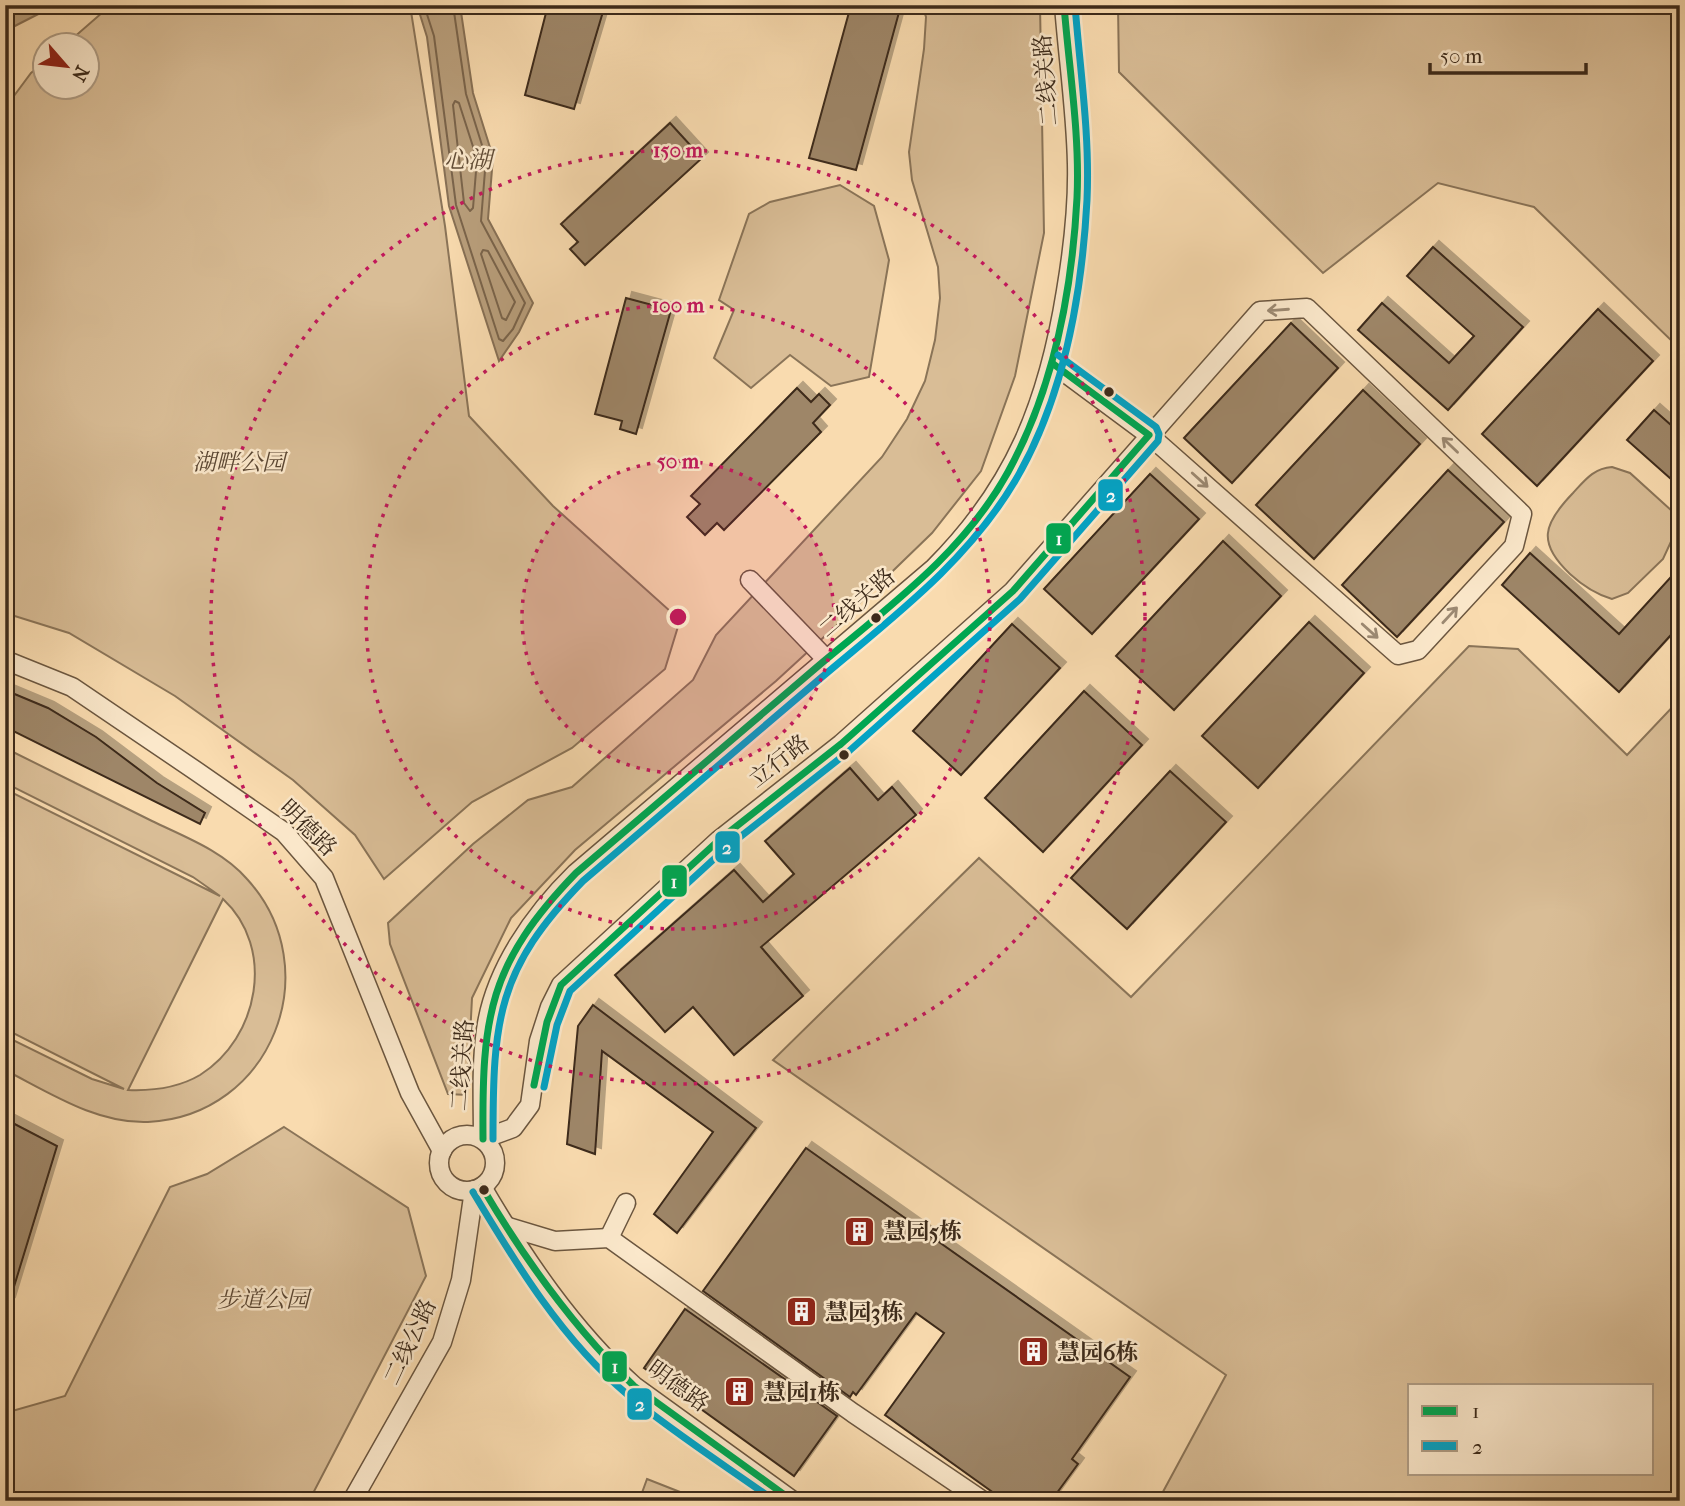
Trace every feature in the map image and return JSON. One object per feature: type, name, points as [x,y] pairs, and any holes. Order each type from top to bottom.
[{"type":"street","name":"二线关路","points":[[482,1139],[488,1019],[505,971],[536,920],[576,873],[934,568],[979,520],[1022,449],[1052,363],[1072,254],[1077,193],[1064,5]]},
{"type":"street","name":"立行路","points":[[482,1139],[513,1128],[530,1105],[539,1041],[550,1007],[561,985],[719,840],[841,744],[1013,591],[1149,435],[1260,311],[1307,308],[1522,514],[1514,546],[1418,650],[1398,655],[1149,435]]},
{"type":"street","points":[[1052,363],[1149,435]]},
{"type":"street","points":[[750,580],[827,660]]},
{"type":"street","name":"明德路","points":[[5,660],[72,687],[284,832],[324,878],[410,1093],[442,1151]]},
{"type":"street","points":[[461,1135],[482,1139],[491,1147],[496,1164],[494,1174],[478,1189],[456,1189],[443,1177],[439,1168],[442,1151],[461,1135]]},
{"type":"street","name":"明德路","points":[[478,1189],[571,1318],[614,1368],[793,1501]]},
{"type":"street","name":"二线公路","points":[[352,1501],[442,1342],[461,1280],[478,1189]]},
{"type":"street","points":[[609,1238],[626,1203]]},
{"type":"street","points":[[505,1226],[555,1241],[609,1238],[853,1413],[983,1501]]},
{"type":"green space","name":"湖畔公园","points":[[111,5],[410,5],[445,226],[469,416],[553,506],[680,620],[665,669],[572,748],[472,802],[384,879],[355,835],[293,780],[175,696],[69,633],[5,613],[5,108],[32,72],[32,102],[102,102],[102,32],[80,32]]},
{"type":"green space","points":[[922,5],[1040,5],[1044,233],[1015,376],[981,471],[932,533],[837,625],[776,681],[575,850],[511,918],[472,998],[467,1095],[448,1094],[390,944],[388,923],[473,844],[528,800],[572,787],[693,680],[716,635],[882,457],[907,419],[925,381],[935,340],[940,298],[938,267],[912,180],[909,152],[924,49],[926,17]]},
{"type":"green space","points":[[1118,5],[1680,5],[1680,349],[1534,207],[1438,183],[1323,273],[1119,72]]},
{"type":"green space","points":[[840,185],[874,206],[889,260],[869,377],[831,386],[790,355],[751,388],[714,358],[734,310],[719,300],[749,214],[770,202]]},
{"type":"green space","points":[[1612,467],[1630,473],[1672,511],[1675,533],[1663,559],[1628,593],[1612,599],[1590,589],[1559,563],[1552,553],[1548,534],[1555,514],[1582,484],[1595,472]]},
{"type":"green space","points":[[1469,646],[1518,649],[1627,755],[1680,699],[1680,1501],[1158,1501],[1226,1375],[773,1060],[979,858],[1131,997]]},
{"type":"green space","points":[[5,748],[203,846],[227,860],[247,879],[271,915],[284,954],[284,994],[275,1032],[255,1066],[227,1094],[191,1114],[148,1122],[129,1121],[110,1118],[74,1105],[5,1070],[5,1036],[92,1079],[124,1089],[5,1029],[5,789],[220,896],[193,877],[5,783]],"holes":[[[223,899],[240,919],[250,942],[255,966],[253,992],[247,1016],[236,1039],[220,1059],[192,1079],[165,1088],[128,1090]]]},
{"type":"green space","name":"步道公园","points":[[284,1127],[408,1208],[426,1276],[309,1501],[5,1501],[5,1413],[65,1396],[170,1187],[207,1174]]},
{"type":"green space","points":[[647,1479],[703,1501],[639,1501]]},
{"type":"water","points":[[5,5],[56,5],[5,31]]},
{"type":"water","name":"心湖","points":[[417,5],[460,5],[473,93],[493,157],[488,219],[533,303],[519,332],[499,361],[449,206],[427,37]]},
{"type":"building","points":[[548,5],[605,5],[574,109],[525,95]]},
{"type":"building","points":[[851,5],[901,5],[856,170],[809,158]]},
{"type":"building","points":[[670,123],[702,158],[585,265],[570,249],[578,242],[561,224]]},
{"type":"building","points":[[1433,247],[1523,327],[1448,410],[1358,330],[1382,303],[1449,363],[1474,336],[1407,276]]},
{"type":"building","points":[[626,298],[671,310],[636,434],[620,429],[622,421],[595,414]]},
{"type":"building","points":[[1598,309],[1653,361],[1537,486],[1482,434]]},
{"type":"building","points":[[1291,323],[1338,368],[1232,483],[1184,438]]},
{"type":"building","points":[[797,388],[811,402],[819,394],[830,405],[813,423],[821,432],[724,530],[717,523],[705,535],[687,517],[700,504],[691,496]]},
{"type":"building","points":[[1363,390],[1420,444],[1314,559],[1256,505]]},
{"type":"building","points":[[1654,410],[1680,433],[1680,487],[1627,440]]},
{"type":"building","points":[[1448,470],[1504,522],[1397,637],[1342,585]]},
{"type":"building","points":[[1150,474],[1199,519],[1092,634],[1044,589]]},
{"type":"building","points":[[1223,541],[1281,596],[1174,710],[1116,656]]},
{"type":"building","points":[[1530,553],[1619,634],[1680,567],[1680,625],[1619,692],[1502,585]]},
{"type":"building","points":[[1309,622],[1364,673],[1258,788],[1202,736]]},
{"type":"building","points":[[1012,624],[1060,668],[961,775],[913,731]]},
{"type":"building","points":[[5,690],[48,708],[96,737],[157,783],[205,813],[200,824],[5,727]]},
{"type":"building","points":[[1084,691],[1142,745],[1043,852],[985,798]]},
{"type":"building","points":[[850,768],[878,800],[892,787],[916,815],[761,947],[803,996],[734,1055],[693,1007],[665,1032],[615,975],[734,870],[763,902],[794,874],[765,841]]},
{"type":"building","points":[[1170,771],[1226,822],[1127,929],[1071,878]]},
{"type":"building","points":[[593,1005],[756,1128],[677,1233],[654,1214],[713,1132],[602,1051],[595,1154],[567,1144],[578,1026]]},
{"type":"building","points":[[5,1119],[57,1146],[9,1303],[5,1302]]},
{"type":"building","points":[[806,1148],[1130,1377],[1072,1459],[1078,1464],[1051,1501],[1005,1501],[885,1415],[944,1333],[916,1313],[856,1395],[853,1392],[850,1397],[703,1291]]},
{"type":"building","name":"慧园1栋","points":[[685,1309],[837,1416],[794,1476],[644,1368]]},
{"type":"transit line","name":"1","points":[[483,1139],[485,1059],[496,994],[524,936],[547,906],[576,873],[922,578],[969,529],[990,502],[1024,441],[1058,339],[1074,233],[1077,150],[1064,5]]},
{"type":"transit line","name":"2","points":[[493,1139],[495,1061],[506,998],[517,970],[554,912],[583,881],[952,563],[996,510],[1032,449],[1046,415],[1068,345],[1081,272],[1087,200],[1087,151],[1075,5]]},
{"type":"transit line","name":"2","points":[[544,1087],[557,1025],[570,991],[726,848],[848,752],[1020,599],[1158,441],[1156,427],[1058,355]]},
{"type":"transit line","name":"1","points":[[534,1085],[547,1022],[561,985],[719,840],[841,744],[1013,591],[1149,435],[1052,363]]},
{"type":"transit line","name":"1","points":[[482,1187],[551,1292],[612,1364],[634,1386],[793,1501]]},
{"type":"transit line","name":"2","points":[[473,1192],[542,1300],[604,1374],[663,1423],[775,1501]]},
{"type":"place","name":"慧园5栋","points":[[860,1231]]},
{"type":"place","name":"慧园3栋","points":[[802,1312]]},
{"type":"place","name":"慧园6栋","points":[[1034,1352]]},
{"type":"place","name":"慧园1栋","points":[[740,1392]]}]
